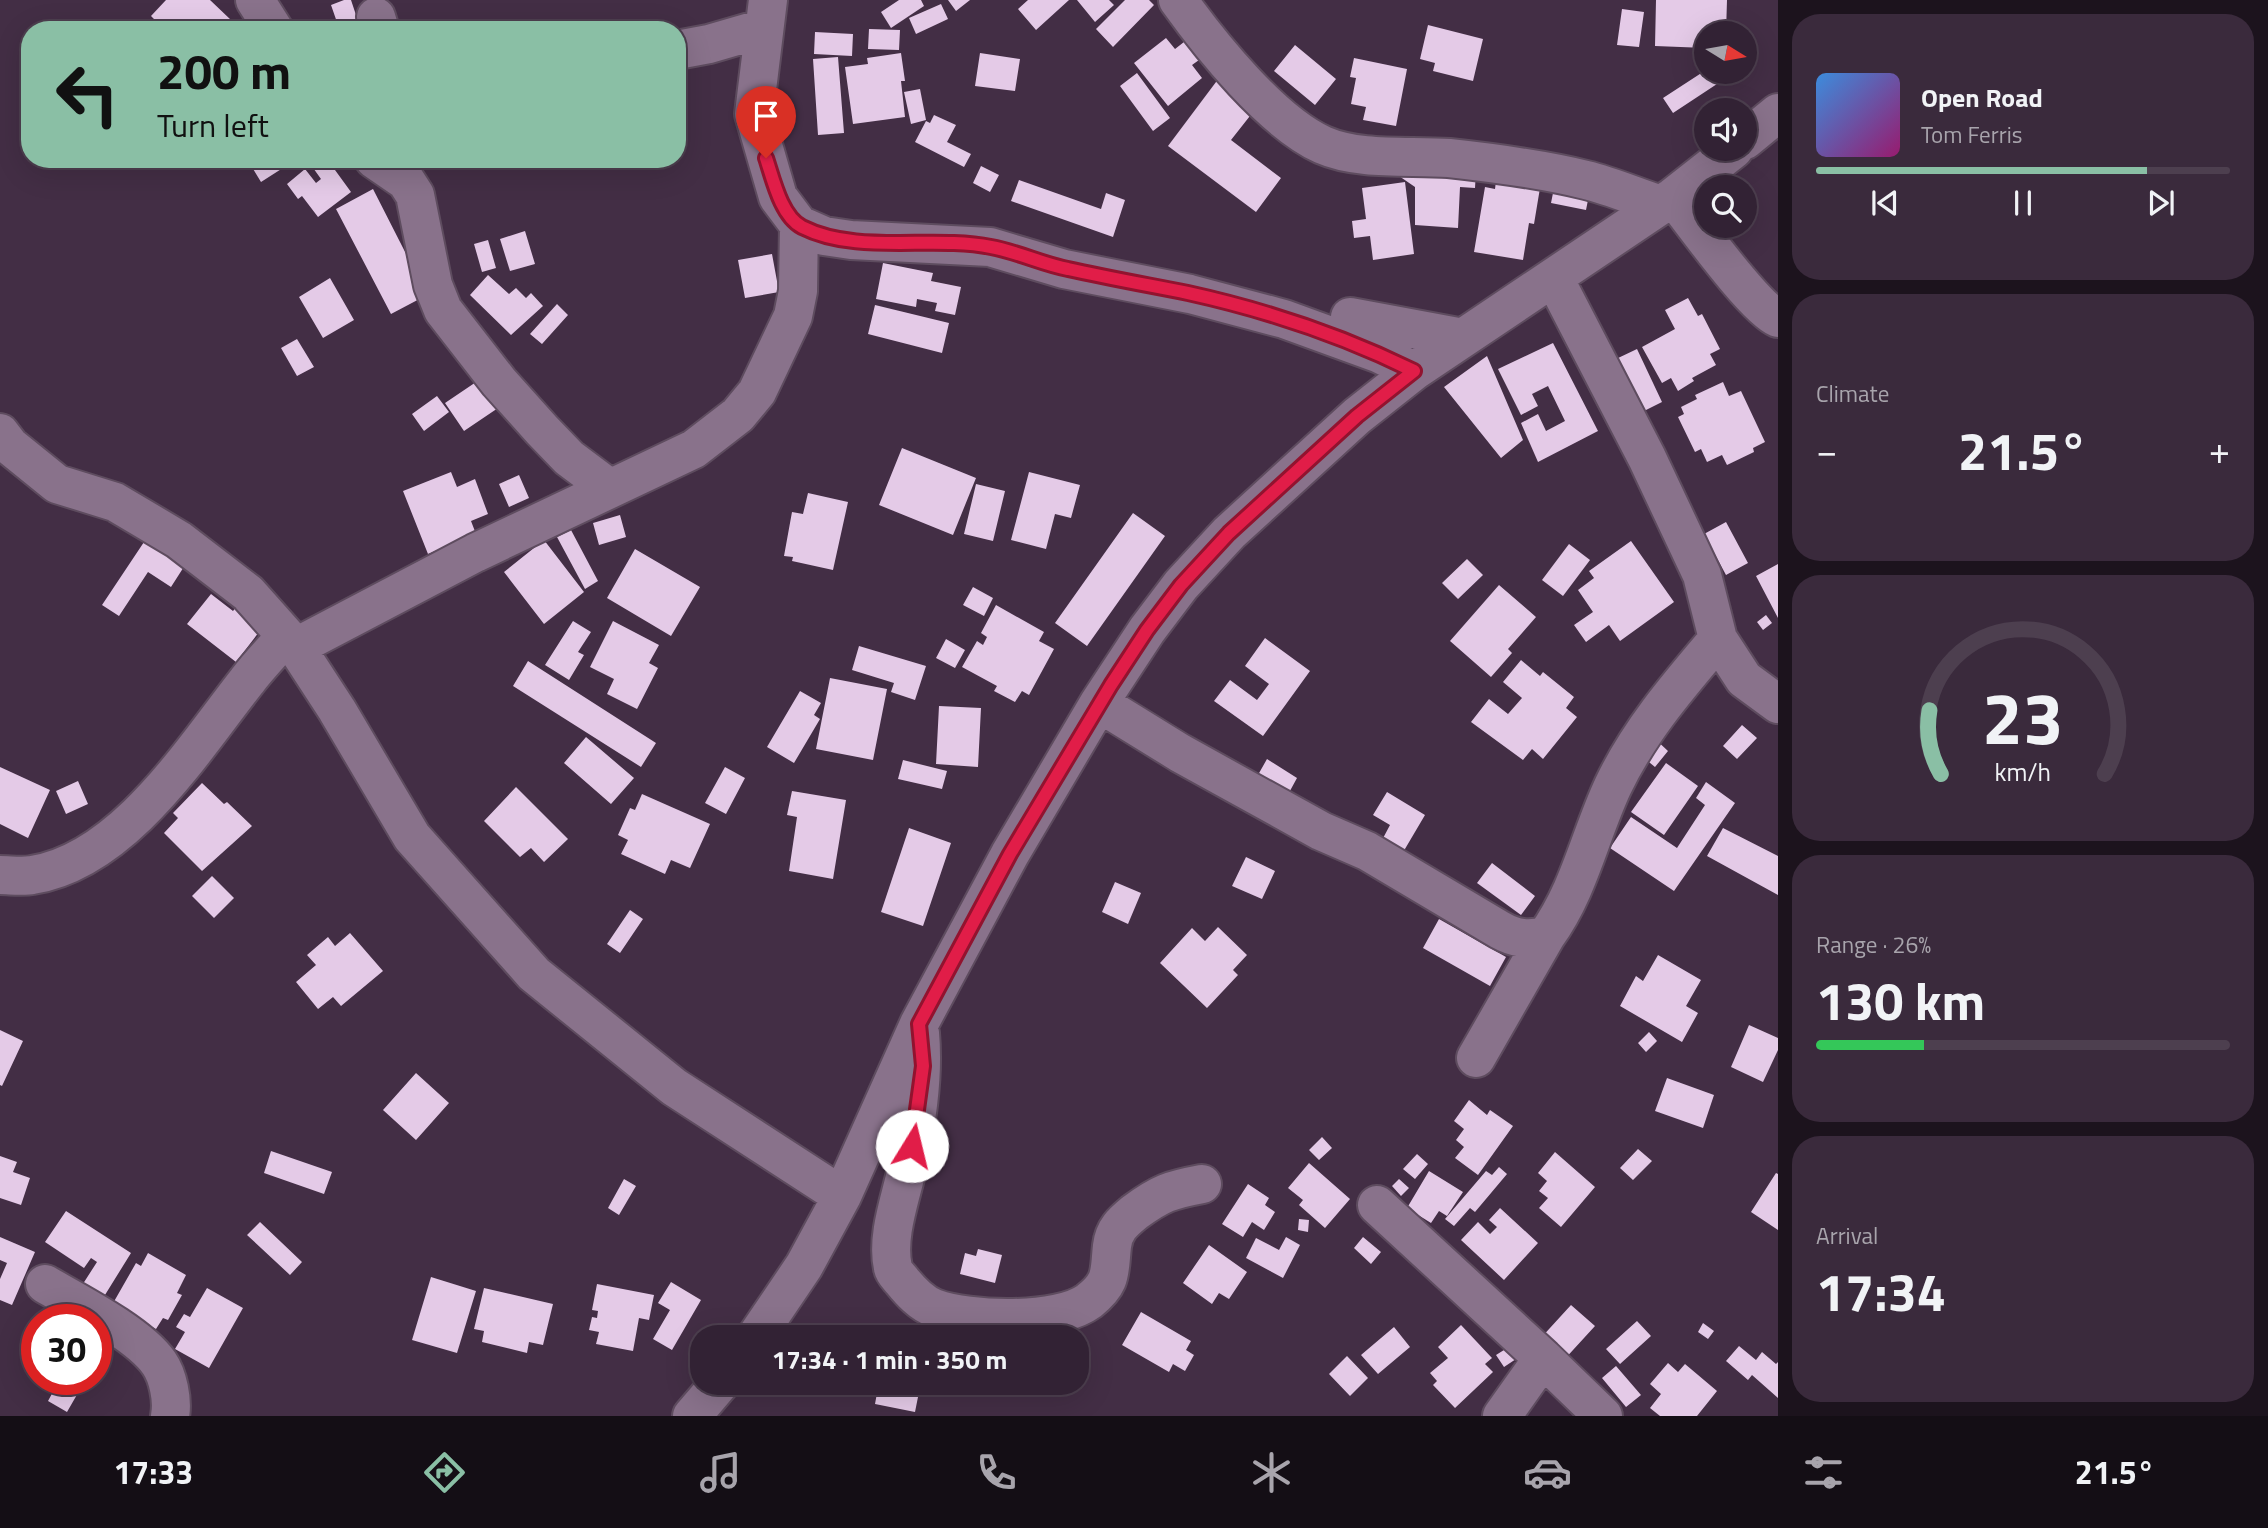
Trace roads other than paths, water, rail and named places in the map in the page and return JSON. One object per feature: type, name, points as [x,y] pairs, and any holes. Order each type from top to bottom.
[{"type":"street","points":[[255,0],[268,21]]},
{"type":"street","points":[[1178,0],[1200,31],[1245,82],[1300,134],[1326,147],[1361,154],[1449,158],[1549,173],[1667,201],[1770,315],[1778,318]]},
{"type":"street","points":[[686,48],[709,44],[766,14]]},
{"type":"street","points":[[766,14],[754,114],[778,197],[799,225],[824,236],[850,240],[990,247],[1065,269],[1190,294],[1284,319],[1380,354],[1414,371]]},
{"type":"street","points":[[1757,131],[1777,116]]},
{"type":"street","points":[[764,1325],[804,1266],[842,1196],[919,1024],[1010,854],[1099,703],[1181,585],[1229,533],[1357,416],[1414,371],[1667,201],[1719,161]]},
{"type":"street","points":[[387,168],[405,180],[415,195],[433,285],[443,310],[499,382],[542,430],[569,458],[609,488]]},
{"type":"street","points":[[0,876],[32,875],[58,867],[82,857],[113,836],[154,799],[185,763],[249,678],[291,641],[694,449],[738,415],[757,392],[793,316],[798,291],[799,225]]},
{"type":"street","points":[[1554,278],[1647,458],[1702,575],[1718,639],[1744,679],[1778,704]]},
{"type":"street","points":[[1349,317],[1463,338]]},
{"type":"street","points":[[0,433],[10,446],[57,484],[116,502],[179,540],[248,593],[291,641],[337,710],[412,837],[534,974],[674,1087],[842,1196]]},
{"type":"street","points":[[1476,1058],[1546,936],[1558,920],[1629,753],[1659,710],[1718,639]]},
{"type":"street","points":[[1099,703],[1180,753],[1321,831],[1367,851],[1514,938],[1529,940],[1546,936]]},
{"type":"street","points":[[919,1024],[923,1066],[892,1241],[893,1271],[913,1294],[933,1308],[970,1316],[1038,1317],[1058,1315],[1086,1303],[1104,1287],[1111,1270],[1112,1244],[1117,1228],[1123,1220],[1154,1197],[1202,1184]]},
{"type":"street","points":[[1377,1205],[1603,1416]]},
{"type":"street","points":[[45,1284],[106,1319],[141,1345],[159,1363],[168,1384],[170,1416]]},
{"type":"street","points":[[1502,1416],[1543,1358]]},
{"type":"street","points":[[692,1416],[710,1395]]}]
